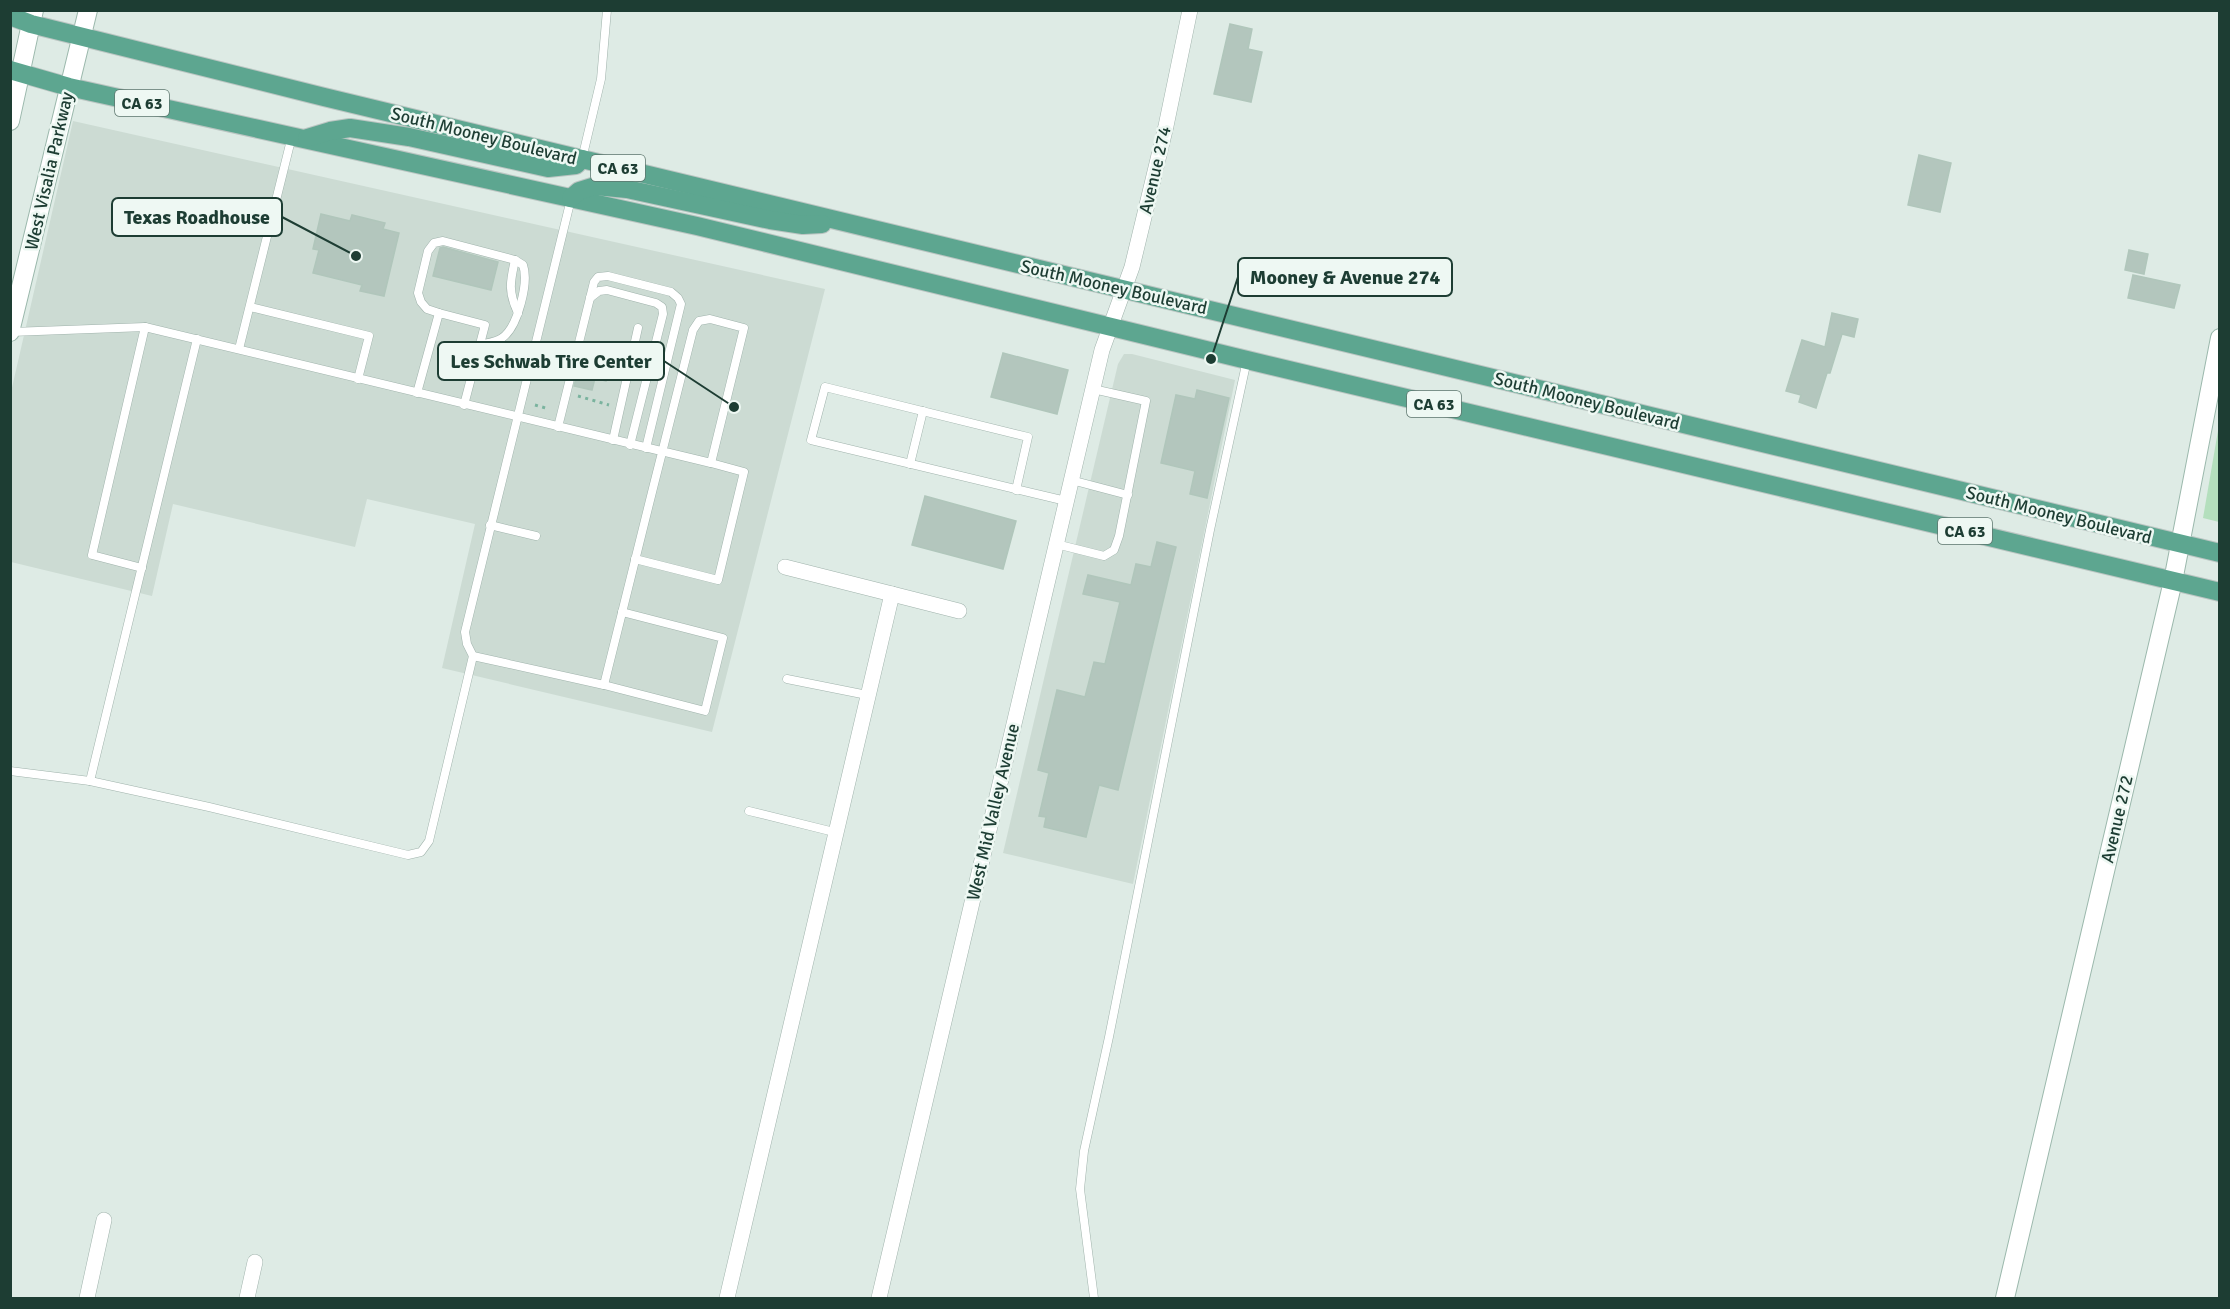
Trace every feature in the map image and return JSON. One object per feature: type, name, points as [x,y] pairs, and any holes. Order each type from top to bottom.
[{"type":"main road","name":"South Mooney Boulevard","points":[[10,16],[33,17],[81,35],[582,159],[2220,553]]},
{"type":"main road","name":"South Mooney Boulevard","points":[[16,72],[69,87],[571,198],[2220,592]]},
{"type":"main road","points":[[298,137],[350,128],[409,137],[548,168],[576,165],[582,159]]},
{"type":"main road","points":[[571,198],[579,191],[595,186],[627,189],[803,225],[841,222]]},
{"type":"street","name":"West Visalia Parkway","points":[[10,332],[88,10]]},
{"type":"street","name":"Avenue 274","points":[[1110,326],[1132,267],[1190,10]]},
{"type":"street","points":[[10,121],[16,72],[33,17]]},
{"type":"street","name":"West Mid Valley Avenue","points":[[879,1299],[1066,501],[1102,350],[1110,326]]},
{"type":"street","name":"Avenue 272","points":[[2005,1299],[2173,581],[2220,338]]},
{"type":"street","points":[[785,567],[958,611]]},
{"type":"street","points":[[727,1299],[834,832],[892,594]]},
{"type":"street","points":[[87,1299],[104,1220]]},
{"type":"street","points":[[247,1299],[255,1262]]},
{"type":"lane","points":[[582,159],[601,79],[607,10]]},
{"type":"lane","points":[[239,350],[298,137]]},
{"type":"lane","points":[[10,771],[90,781],[209,807],[368,847],[408,855],[421,852],[429,841],[473,656],[467,644],[465,632],[571,198]]},
{"type":"lane","points":[[464,405],[485,325],[427,309],[421,302],[418,292],[428,251],[434,243],[443,241],[523,264],[526,273],[518,313],[511,330],[501,339],[480,345]]},
{"type":"lane","points":[[515,260],[510,289],[512,301],[518,313]]},
{"type":"lane","points":[[558,427],[594,282],[598,277],[608,276],[671,292],[681,304],[646,448]]},
{"type":"lane","points":[[590,298],[599,291],[607,290],[656,303],[662,307],[663,314],[630,445]]},
{"type":"lane","points":[[250,307],[369,336],[358,378]]},
{"type":"lane","points":[[417,393],[439,313]]},
{"type":"lane","points":[[604,685],[693,330],[699,321],[710,319],[744,328],[711,464]]},
{"type":"lane","points":[[10,332],[145,327],[744,471],[718,580],[635,559]]},
{"type":"lane","points":[[142,568],[92,555],[145,327]]},
{"type":"lane","points":[[613,440],[638,328]]},
{"type":"lane","points":[[90,781],[197,339]]},
{"type":"lane","points":[[1094,1299],[1080,1189],[1082,1161],[1109,1037],[1210,530],[1247,360]]},
{"type":"lane","points":[[1016,490],[1028,437],[825,387],[811,440],[1016,490],[1066,501]]},
{"type":"lane","points":[[1056,544],[1104,556],[1109,554],[1114,550],[1128,495],[1146,401],[1093,389]]},
{"type":"lane","points":[[910,464],[923,411]]},
{"type":"lane","points":[[1071,480],[1128,495]]},
{"type":"lane","points":[[490,525],[536,536]]},
{"type":"lane","points":[[473,656],[604,685],[705,711],[723,638],[622,612]]},
{"type":"lane","points":[[787,679],[867,695]]},
{"type":"lane","points":[[749,811],[834,832]]},
{"type":"path","points":[[535,405],[568,414],[573,395],[620,408]]},
{"type":"shaded area","points":[[73,121],[825,289],[712,732],[442,668],[475,524],[367,499],[355,547],[173,504],[152,596],[11,562],[11,392]]},
{"type":"shaded area","points":[[1124,354],[1132,354],[1235,380],[1133,884],[1003,853],[1118,364]]},
{"type":"green space","points":[[2219,425],[2219,522],[2203,518]]},
{"type":"building","points":[[1230,24],[1252,29],[1248,49],[1262,52],[1251,102],[1214,94]]},
{"type":"building","points":[[1919,155],[1951,163],[1940,212],[1908,205]]},
{"type":"building","points":[[321,214],[350,221],[352,215],[385,223],[383,229],[399,233],[384,296],[360,291],[362,285],[313,273],[319,250],[313,249]]},
{"type":"building","points":[[440,248],[498,262],[491,290],[433,276]]},
{"type":"building","points":[[2129,250],[2148,254],[2144,274],[2125,270]]},
{"type":"building","points":[[2133,275],[2180,285],[2174,308],[2128,298]]},
{"type":"building","points":[[1832,313],[1858,319],[1854,337],[1842,334],[1816,408],[1799,402],[1801,395],[1786,391],[1802,340],[1825,347]]},
{"type":"building","points":[[584,349],[600,353],[599,356],[611,359],[606,381],[595,378],[592,390],[574,386]]},
{"type":"building","points":[[1003,353],[1068,370],[1057,414],[991,397]]},
{"type":"building","points":[[1197,390],[1229,398],[1207,498],[1190,494],[1195,471],[1161,463],[1176,395],[1195,399]]},
{"type":"building","points":[[925,496],[1016,521],[1003,569],[912,545]]},
{"type":"building","points":[[1157,542],[1176,547],[1118,790],[1099,785],[1086,837],[1044,827],[1046,817],[1039,816],[1049,773],[1038,770],[1057,690],[1085,697],[1094,662],[1105,664],[1120,602],[1083,594],[1088,575],[1131,585],[1136,564],[1151,567]]},
{"type":"place","name":"Texas Roadhouse","points":[[356,256]]},
{"type":"place","name":"Mooney & Avenue 274","points":[[1211,359]]},
{"type":"place","name":"Les Schwab Tire Center","points":[[734,407]]}]
